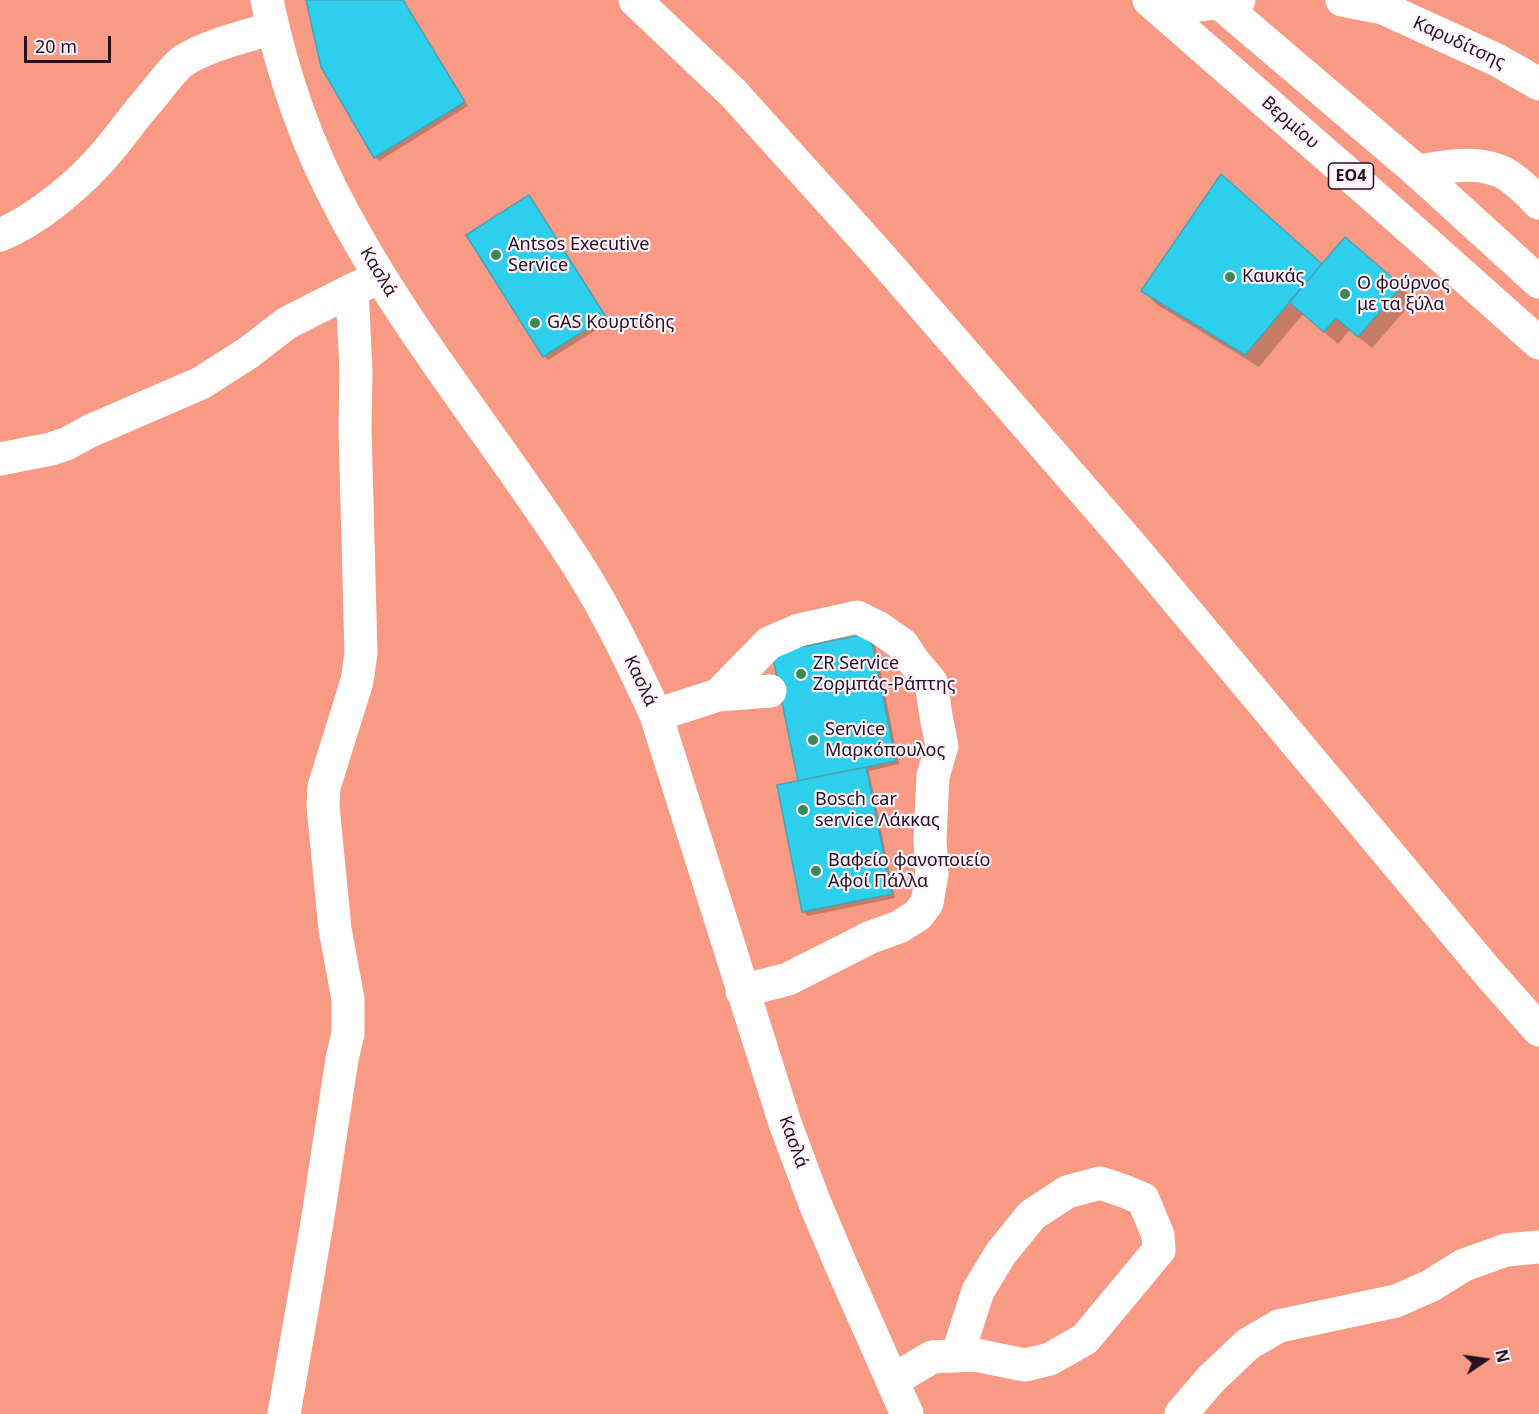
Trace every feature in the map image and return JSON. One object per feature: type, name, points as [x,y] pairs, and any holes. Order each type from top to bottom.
[{"type":"street","points":[[635,0],[733,93],[880,256],[1130,544],[1486,970],[1539,1030]]},
{"type":"street","name":"Καρυδίτσης","points":[[1342,0],[1383,8],[1497,60],[1539,84]]},
{"type":"street","points":[[1155,5],[1225,1]]},
{"type":"street","name":"ΕΟ4","points":[[1225,1],[1418,171],[1539,282]]},
{"type":"street","name":"Βερμίου","points":[[1155,5],[1539,343]]},
{"type":"street","points":[[0,236],[16,229],[49,206],[82,177],[107,153],[133,118],[182,62],[270,14]]},
{"type":"street","name":"Κασλά","points":[[270,14],[292,95],[316,156],[342,211],[366,283],[436,361],[565,544],[602,605],[656,715],[785,1123],[814,1201],[908,1414]]},
{"type":"street","points":[[1418,171],[1460,165],[1482,166],[1504,173],[1539,202]]},
{"type":"street","points":[[0,459],[66,444],[90,431],[201,383],[248,353],[287,323],[366,283]]},
{"type":"street","points":[[284,1414],[348,1034],[348,999],[335,929],[322,806],[324,787],[357,681],[361,653],[355,428],[356,372],[366,283]]},
{"type":"street","points":[[718,695],[769,643],[799,630],[857,617],[879,628],[902,644],[931,682],[942,746],[933,776],[930,840],[932,874],[927,903],[918,915],[899,927],[871,937],[788,980],[742,991]]},
{"type":"street","points":[[656,715],[718,695],[770,692]]},
{"type":"street","points":[[892,1381],[932,1357],[957,1356],[975,1355],[1025,1365],[1050,1359],[1085,1339],[1159,1250],[1158,1235],[1143,1199],[1100,1183],[1067,1192],[1032,1215],[1002,1253],[978,1291],[957,1356]]},
{"type":"street","points":[[1181,1414],[1210,1379],[1248,1344],[1279,1326],[1396,1301],[1430,1286],[1464,1265],[1506,1250],[1539,1247]]},
{"type":"shaded area","points":[[0,0],[1539,0],[1539,1414],[0,1414]]},
{"type":"building","points":[[306,0],[403,0],[465,102],[374,158],[321,67]]},
{"type":"building","name":"Καυκάς","points":[[1221,174],[1322,264],[1245,355],[1141,291]]},
{"type":"building","points":[[529,195],[606,317],[543,357],[466,235]]},
{"type":"building","name":"Ο φούρνος με τα ξύλα","points":[[1345,237],[1402,286],[1358,337],[1336,318],[1324,332],[1289,302]]},
{"type":"building","points":[[870,633],[896,761],[798,781],[772,653]]},
{"type":"building","points":[[866,767],[892,894],[802,912],[777,785]]},
{"type":"place","name":"Antsos Executive Service","points":[[496,255]]},
{"type":"place","name":"Καυκάς","points":[[1230,277]]},
{"type":"place","name":"Ο φούρνος με τα ξύλα","points":[[1345,294]]},
{"type":"place","name":"GAS Κουρτίδης","points":[[535,323]]},
{"type":"place","name":"ZR Service Ζορμπάς-Ράπτης","points":[[801,674]]},
{"type":"place","name":"Service Μαρκόπουλος","points":[[813,740]]},
{"type":"place","name":"Bosch car service Λάκκας","points":[[803,810]]},
{"type":"place","name":"Βαφείο φανοποιείο Αφοί Πάλλα","points":[[816,871]]}]
